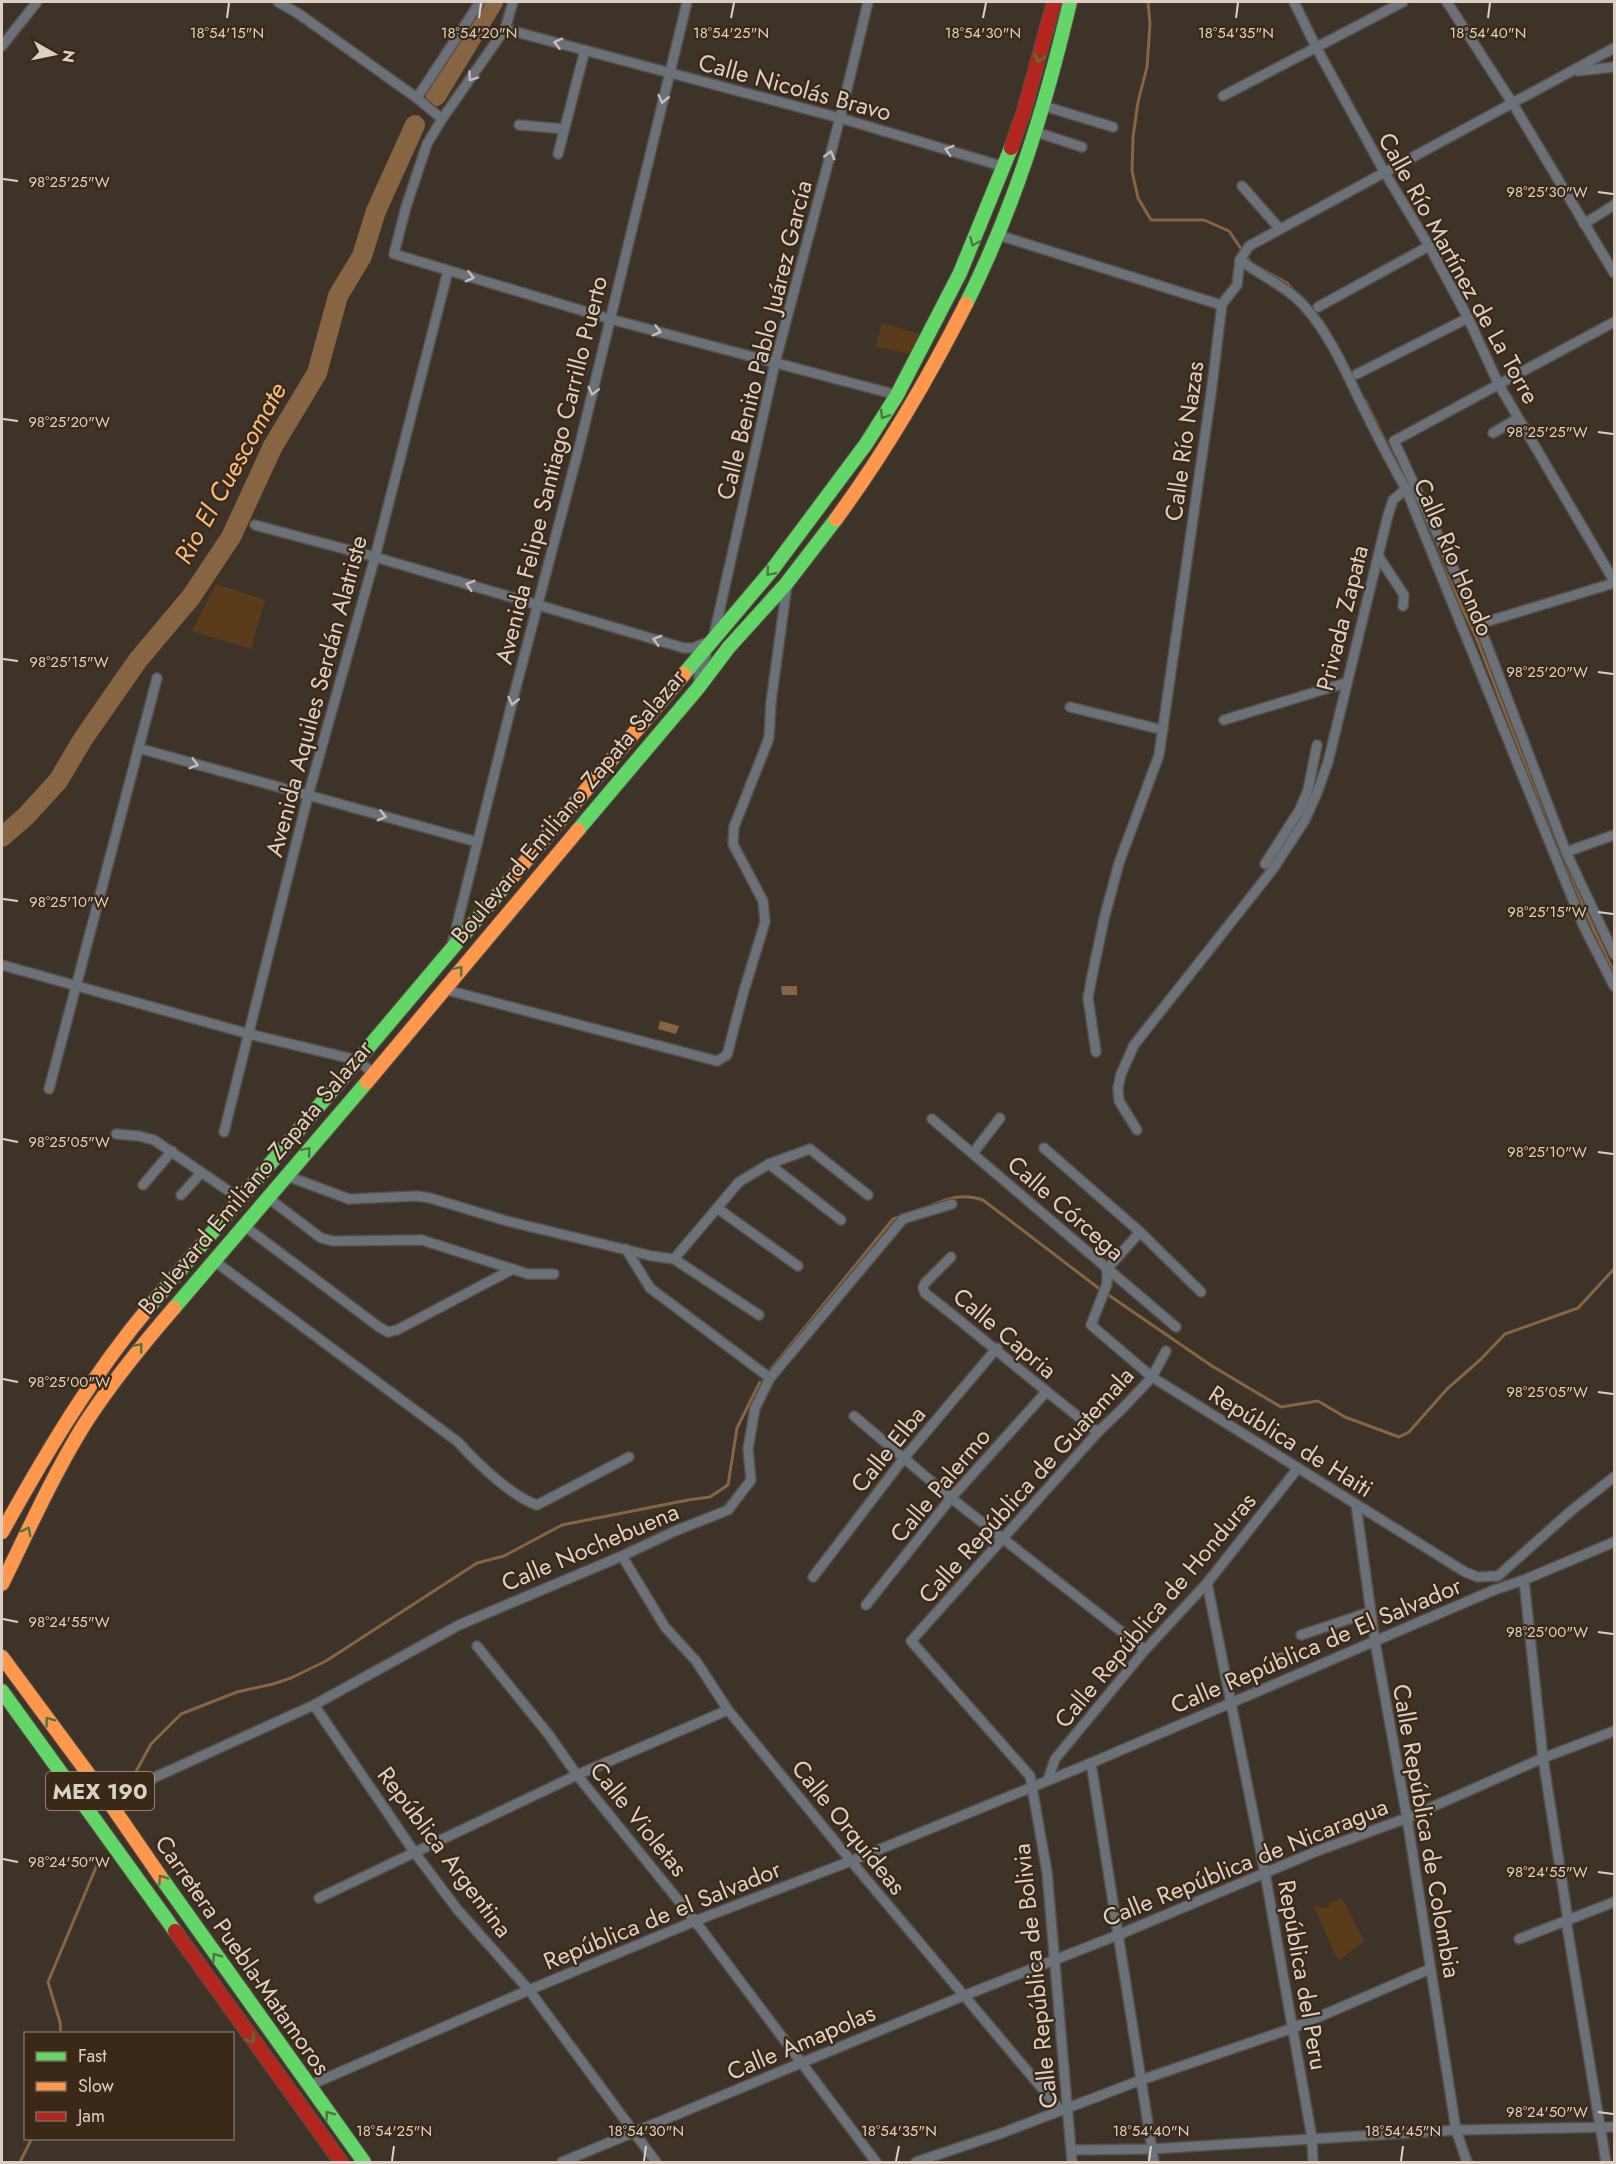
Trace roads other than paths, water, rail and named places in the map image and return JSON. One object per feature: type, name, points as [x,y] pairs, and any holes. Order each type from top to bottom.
[{"type":"main road","name":"Boulevard Emiliano Zapata Salazar","points":[[2,1532],[47,1450],[126,1335],[772,570],[866,444],[897,395],[960,273],[1005,167],[1027,100],[1054,2]]},
{"type":"main road","name":"Boulevard Emiliano Zapata Salazar","points":[[2,1584],[5,1567],[57,1473],[127,1362],[287,1176],[698,688],[718,658],[787,582],[854,494],[912,404],[949,337],[998,236],[1044,106],[1070,2]]},
{"type":"main road","points":[[722,627],[734,642]]},
{"type":"main road","name":"Carretera Puebla-Matamoros","points":[[2,1657],[106,1799],[361,2158]]},
{"type":"main road","name":"Carretera Puebla-Matamoros","points":[[2,1691],[342,2163]]},
{"type":"street","points":[[2,46],[37,2]]},
{"type":"street","points":[[278,2],[299,14],[420,100],[439,117]]},
{"type":"street","points":[[420,100],[480,2]]},
{"type":"street","points":[[513,2],[505,29],[439,117],[427,144],[406,207],[394,254],[610,319],[897,395]]},
{"type":"street","name":"Avenida Felipe Santiago Carrillo Puerto","points":[[451,949],[610,319],[687,2]]},
{"type":"street","name":"Calle Benito Pablo Juárez García","points":[[698,688],[699,669],[713,640],[775,363],[840,118],[868,2]]},
{"type":"street","name":"Calle Río Martínez de La Torre","points":[[1294,2],[1385,173],[1429,246],[1468,318],[1499,385],[1614,582]]},
{"type":"street","points":[[1223,96],[1403,2]]},
{"type":"street","points":[[1447,2],[1513,104],[1614,273]]},
{"type":"street","name":"Calle Nicolás Bravo","points":[[505,29],[840,118],[1005,167]]},
{"type":"street","points":[[1237,285],[1242,255],[1280,229],[1614,48]]},
{"type":"street","points":[[558,154],[585,50]]},
{"type":"street","points":[[1572,72],[1614,67]]},
{"type":"street","points":[[1044,106],[1113,127]]},
{"type":"street","points":[[519,125],[564,129]]},
{"type":"street","points":[[1036,132],[1082,147]]},
{"type":"street","points":[[1242,186],[1280,229]]},
{"type":"street","points":[[1584,224],[1614,206]]},
{"type":"street","points":[[998,236],[1222,304],[1237,285],[1256,272]]},
{"type":"street","points":[[1318,307],[1429,246]]},
{"type":"street","name":"Calle Río Hondo","points":[[1242,255],[1256,272],[1272,279],[1306,307],[1328,339],[1406,489],[1584,927],[1614,986]]},
{"type":"street","name":"Avenida Aquiles Serdán Alatriste","points":[[224,1132],[308,796],[375,557],[448,271]]},
{"type":"street","name":"Calle Río Nazas","points":[[1096,1052],[1088,998],[1104,919],[1119,863],[1159,755],[1222,304]]},
{"type":"street","points":[[1357,374],[1468,318]]},
{"type":"street","points":[[1499,385],[1614,322]]},
{"type":"street","name":"Calle Río Hondo","points":[[1499,385],[1394,441],[1479,624],[1566,852],[1614,954]]},
{"type":"street","points":[[1493,433],[1518,418]]},
{"type":"street","name":"Privada Zapata","points":[[1137,1130],[1119,1101],[1118,1088],[1126,1061],[1134,1045],[1163,1007],[1273,869],[1305,820],[1328,762],[1393,500],[1406,489]]},
{"type":"street","points":[[255,525],[375,557],[684,648],[693,648],[713,640]]},
{"type":"street","points":[[1379,557],[1404,595],[1403,606]]},
{"type":"street","points":[[443,989],[717,1061],[727,1055],[765,922],[763,901],[733,844],[734,827],[769,738],[771,702],[787,582]]},
{"type":"street","points":[[1479,624],[1614,582]]},
{"type":"street","points":[[49,1089],[157,678]]},
{"type":"street","points":[[1224,720],[1346,684]]},
{"type":"street","points":[[1070,707],[1163,730]]},
{"type":"street","points":[[1265,864],[1299,811],[1308,790],[1317,745]]},
{"type":"street","points":[[138,748],[477,842]]},
{"type":"street","points":[[1313,765],[1328,762]]},
{"type":"street","points":[[1566,852],[1614,835]]},
{"type":"street","points":[[2,965],[249,1034],[357,1060],[373,1073]]},
{"type":"street","points":[[973,1154],[1000,1118]]},
{"type":"street","name":"Calle Córcega","points":[[932,1119],[1176,1327]]},
{"type":"street","points":[[116,1134],[154,1140],[242,1200]]},
{"type":"street","points":[[1044,1148],[1140,1232],[1201,1292]]},
{"type":"street","points":[[674,1259],[739,1182],[769,1164],[810,1149],[868,1195]]},
{"type":"street","points":[[143,1185],[172,1151]]},
{"type":"street","points":[[769,1164],[841,1220]]},
{"type":"street","points":[[181,1195],[201,1173]]},
{"type":"street","points":[[287,1176],[349,1199],[417,1196],[430,1198],[507,1221],[652,1256],[674,1259],[759,1315]]},
{"type":"street","points":[[267,1197],[321,1238],[333,1241],[422,1240],[528,1274],[554,1274]]},
{"type":"street","name":"Calle Nochebuena","points":[[106,1799],[315,1705],[459,1624],[728,1510],[751,1480],[747,1449],[755,1408],[770,1378],[903,1219],[952,1204]]},
{"type":"street","points":[[717,1208],[798,1266]]},
{"type":"street","points":[[243,1225],[378,1327],[388,1332],[397,1330],[513,1269]]},
{"type":"street","points":[[1107,1269],[1140,1232]]},
{"type":"street","points":[[626,1249],[650,1288],[770,1378]]},
{"type":"street","name":"Calle Capria","points":[[951,1257],[925,1283],[923,1288],[925,1293],[997,1348],[1046,1392],[1098,1432]]},
{"type":"street","points":[[213,1260],[449,1435],[476,1461],[526,1501],[537,1505],[629,1457]]},
{"type":"street","name":"República de Haiti","points":[[1107,1269],[1107,1284],[1091,1325],[1152,1377],[1465,1572],[1478,1577]]},
{"type":"street","name":"Calle Elba","points":[[813,1577],[904,1458],[997,1348]]},
{"type":"street","name":"Calle República de Guatemala","points":[[1032,1786],[1030,1776],[911,1641],[1098,1432],[1152,1377],[1166,1351]]},
{"type":"street","name":"Calle Palermo","points":[[866,1605],[951,1498],[1046,1392]]},
{"type":"street","points":[[854,1416],[951,1498],[1004,1537],[1145,1650]]},
{"type":"street","name":"Calle República de Honduras","points":[[1048,1780],[1055,1759],[1145,1650],[1207,1583],[1298,1468]]},
{"type":"street","points":[[1501,1588],[1495,1587],[1494,1584],[1498,1575],[1572,1510],[1614,1477]]},
{"type":"street","name":"Calle República de Colombia","points":[[1356,1505],[1374,1642],[1407,1818],[1456,2130],[1467,2163]]},
{"type":"street","name":"Calle República de El Salvador","points":[[1032,1786],[1482,1595],[1614,1542]]},
{"type":"street","name":"Calle Orquídeas","points":[[622,1556],[665,1628],[696,1661],[728,1710],[963,1996],[1065,2110]]},
{"type":"street","points":[[1478,1577],[1498,1575]]},
{"type":"street","points":[[1478,1577],[1485,1586],[1482,1595]]},
{"type":"street","points":[[1524,1580],[1543,1758],[1606,2163]]},
{"type":"street","name":"República del Peru","points":[[1207,1583],[1265,1873],[1312,2138],[1313,2163]]},
{"type":"street","points":[[1302,1635],[1370,1612]]},
{"type":"street","name":"Calle Violetas","points":[[477,1646],[695,1921],[876,2163]]},
{"type":"street","name":"República Argentina","points":[[315,1705],[415,1853],[457,1909],[529,1990],[656,2163]]},
{"type":"street","points":[[319,1898],[578,1775],[728,1710]]},
{"type":"street","name":"Calle República de Nicaragua","points":[[1056,1960],[1317,1851],[1407,1818],[1543,1758],[1614,1731]]},
{"type":"street","points":[[1090,1763],[1154,2163]]},
{"type":"street","name":"República de el Salvador","points":[[308,2086],[695,1921],[851,1861],[1032,1786]]},
{"type":"street","name":"Calle República de Bolivia","points":[[1032,1786],[1047,1872],[1056,1960],[1065,2110],[1072,2163]]},
{"type":"street","points":[[1520,1939],[1614,1902]]},
{"type":"street","name":"Calle Amapolas","points":[[562,2163],[802,2062],[1056,1960]]},
{"type":"street","points":[[916,2163],[1065,2110],[1141,2080],[1293,2028],[1430,1969]]},
{"type":"street","points":[[1072,2150],[1152,2149],[1456,2130],[1614,2127]]},
{"type":"street","points":[[342,2163],[361,2158]]},
{"type":"waterway","name":"Rio El Cuescomate","points":[[436,96],[493,2]]},
{"type":"waterway","points":[[1148,2],[1150,24],[1147,67],[1138,102],[1133,137],[1132,171],[1138,198],[1151,220],[1204,220],[1229,231],[1251,263],[1287,283],[1295,292]]},
{"type":"waterway","name":"Rio El Cuescomate","points":[[2,837],[26,816],[58,781],[83,739],[138,660],[191,597],[231,537],[273,446],[317,373],[338,296],[362,256],[376,211],[415,125]]},
{"type":"waterway","points":[[1365,400],[1398,467]]},
{"type":"waterway","points":[[1434,547],[1476,637],[1566,869],[1614,973]]},
{"type":"waterway","points":[[922,1209],[959,1197],[983,1200],[1101,1290]]},
{"type":"waterway","points":[[771,1369],[893,1219],[902,1216]]},
{"type":"waterway","points":[[1107,1294],[1212,1366],[1281,1407],[1318,1401],[1345,1417],[1399,1437],[1409,1432],[1447,1389],[1505,1334],[1578,1308],[1614,1269]]},
{"type":"waterway","points":[[132,1779],[151,1744],[181,1714],[237,1692],[291,1678],[326,1661],[477,1563],[504,1556],[562,1525],[710,1497],[728,1485],[737,1428],[760,1382]]},
{"type":"waterway","points":[[61,2032],[48,1982],[97,1865]]},
{"type":"waterway","points":[[20,2162],[31,2140]]}]
